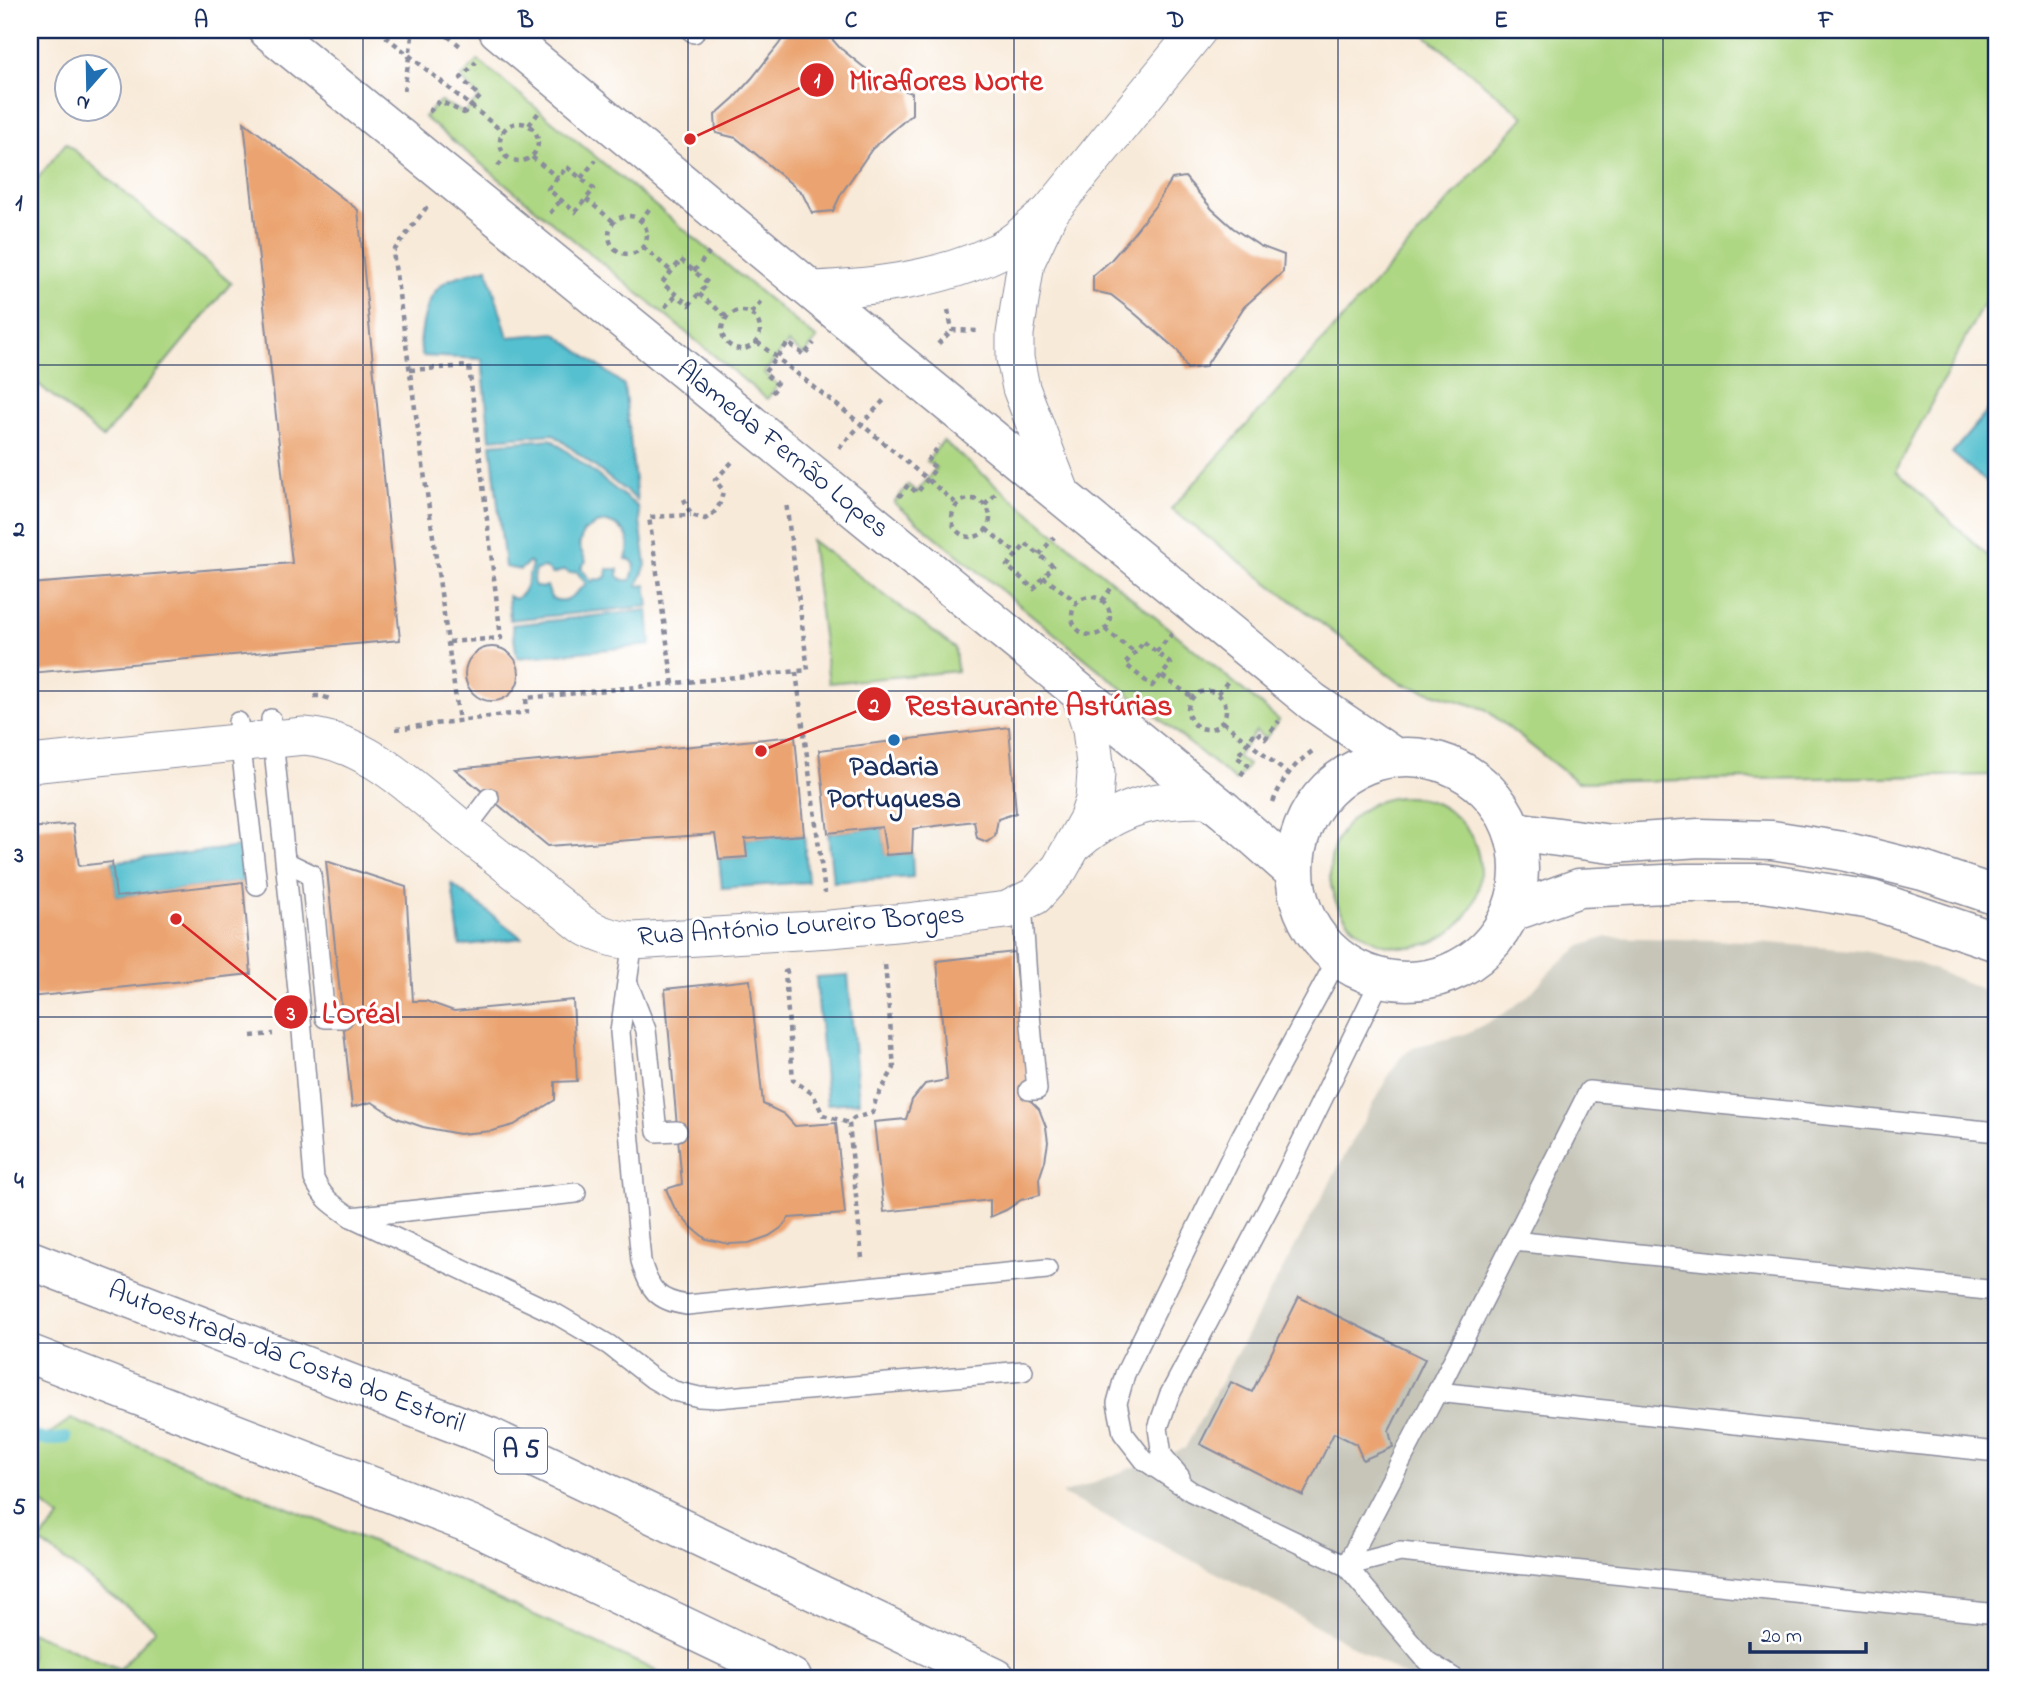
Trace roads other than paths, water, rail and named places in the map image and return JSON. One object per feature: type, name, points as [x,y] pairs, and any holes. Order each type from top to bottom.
[{"type":"main road","name":"Alameda Fernão Lopes","points":[[268,30],[1080,693],[1222,790],[1294,872]]},
{"type":"main road","points":[[504,32],[812,290],[1313,702],[1394,757]]},
{"type":"main road","points":[[1394,757],[1424,758],[1453,766],[1479,782],[1500,805],[1514,831],[1521,872],[1512,912],[1491,945],[1459,969],[1421,981],[1381,979],[1358,971],[1338,958],[1315,934],[1300,904],[1294,872],[1299,839],[1312,808],[1334,784],[1362,766],[1394,757]]},
{"type":"main road","points":[[1514,831],[1611,844],[1699,838],[1772,840],[1843,851],[1910,868],[1997,896]]},
{"type":"main road","points":[[1512,912],[1579,888],[1686,883],[1764,883],[1872,900],[1997,942]]},
{"type":"main road","name":"Autoestrada da Costa do Estoril","points":[[30,1260],[490,1437],[996,1678]]},
{"type":"main road","points":[[30,1354],[470,1524],[792,1678]]},
{"type":"street","points":[[1062,495],[1021,388],[1015,358],[1015,334],[1026,262],[1049,214],[1198,30]]},
{"type":"street","points":[[812,290],[869,287],[941,274],[999,251],[1049,214]]},
{"type":"street","name":"Rua António Loureiro Borges","points":[[256,731],[314,718],[339,725],[363,740],[392,772],[583,925],[597,934],[633,941],[830,929],[1007,909],[1035,896],[1060,868],[1087,820],[1094,800],[1096,773],[1091,729],[1080,693]]},
{"type":"street","points":[[30,741],[256,731]]},
{"type":"street","points":[[30,764],[256,731]]},
{"type":"street","points":[[1074,845],[1116,814],[1174,798],[1222,790]]},
{"type":"lane","points":[[256,731],[286,862],[314,1179],[322,1195],[351,1217],[556,1314],[610,1345],[653,1379],[674,1391],[717,1398],[1023,1371]]},
{"type":"lane","points":[[256,731],[257,886]]},
{"type":"lane","points":[[464,831],[489,798]]},
{"type":"lane","points":[[286,862],[310,874],[324,1018],[343,1018]]},
{"type":"lane","points":[[1022,902],[1037,1090],[1029,1090]]},
{"type":"lane","points":[[633,941],[621,1032],[641,1261],[646,1280],[656,1294],[671,1303],[687,1305],[1047,1269]]},
{"type":"lane","points":[[1338,958],[1241,1137],[1125,1374],[1118,1403],[1123,1433],[1144,1460],[1192,1492],[1346,1566],[1427,1661],[1454,1678]]},
{"type":"lane","points":[[1192,1492],[1162,1455],[1158,1427],[1381,979]]},
{"type":"lane","points":[[627,983],[646,1030],[657,1132],[677,1131]]},
{"type":"lane","points":[[1346,1566],[1589,1091],[1997,1132]]},
{"type":"lane","points":[[351,1217],[576,1193]]},
{"type":"lane","points":[[1513,1241],[1997,1291]]},
{"type":"lane","points":[[1437,1392],[1997,1451]]},
{"type":"lane","points":[[1346,1566],[1400,1552],[1997,1614]]},
{"type":"water","points":[[487,268],[508,337],[555,333],[624,385],[637,500],[553,434],[490,439],[482,359],[422,356],[420,343],[423,323],[431,297],[444,283]]},
{"type":"water","points":[[1997,400],[1997,491],[1952,453]]},
{"type":"water","points":[[551,439],[638,507],[646,565],[637,586],[646,585],[649,606],[510,620],[508,596],[514,599],[522,594],[532,564],[529,562],[520,570],[505,567],[491,444]],"holes":[[[607,522],[627,535],[629,546],[626,559],[635,565],[631,580],[623,580],[618,576],[618,569],[607,569],[606,577],[592,582],[581,568],[586,561],[579,546],[583,532],[596,524]],[[543,568],[552,574],[565,570],[569,573],[577,572],[586,584],[566,599],[551,598],[547,586],[535,586],[533,581],[535,570]]]},
{"type":"water","points":[[648,610],[651,645],[517,658],[512,625]]},
{"type":"water","points":[[882,827],[886,855],[912,853],[913,877],[833,882],[828,833]]},
{"type":"water","points":[[804,835],[808,882],[722,888],[719,859],[746,857],[745,839]]},
{"type":"water","points":[[239,847],[243,882],[116,897],[112,862]]},
{"type":"water","points":[[452,884],[522,938],[460,946]]},
{"type":"water","points":[[848,975],[859,1102],[827,1104],[816,977]]},
{"type":"waterway","points":[[30,1436],[48,1440],[66,1438]]},
{"type":"place","name":"Miraflores Norte","points":[[690,139]]},
{"type":"place","name":"Padaria Portuguesa","points":[[894,740]]},
{"type":"place","name":"Restaurante Astúrias","points":[[761,751]]},
{"type":"place","name":"L'Oréal","points":[[176,919]]}]
